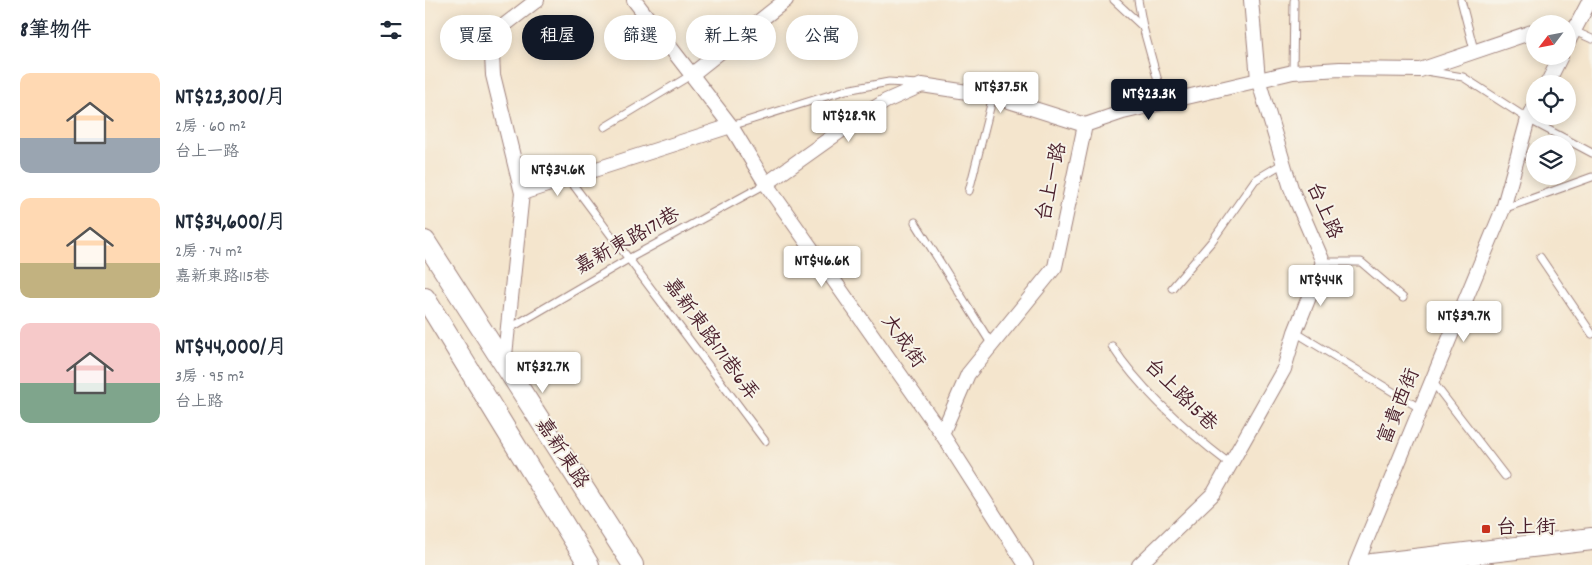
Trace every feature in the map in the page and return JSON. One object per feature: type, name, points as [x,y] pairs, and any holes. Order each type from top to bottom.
[{"type":"main road","points":[[1373,565],[1471,559],[1592,539]]},
{"type":"street","points":[[503,366],[522,193],[493,75],[492,54],[502,27],[537,0]]},
{"type":"street","name":"大成街","points":[[634,0],[731,126],[766,184],[942,434],[1025,565]]},
{"type":"street","points":[[691,75],[786,0]]},
{"type":"street","name":"台上路","points":[[1139,565],[1214,492],[1284,369],[1295,332],[1323,262],[1291,188],[1258,79],[1251,0]]},
{"type":"street","points":[[1576,23],[1590,0]]},
{"type":"street","name":"台上一路","points":[[942,434],[968,374],[1055,267],[1085,125],[1123,112],[1293,72],[1341,69],[1420,70],[1526,34]]},
{"type":"street","points":[[766,184],[863,115],[886,101],[922,85],[993,96],[1085,125]]},
{"type":"street","name":"富貴西街","points":[[1357,565],[1503,209],[1526,125]]},
{"type":"street","points":[[522,193],[731,126]]},
{"type":"street","name":"嘉新東路","points":[[425,241],[503,366],[633,565]]},
{"type":"street","name":"嘉新東路","points":[[425,298],[589,565]]},
{"type":"lane","points":[[1114,0],[1143,27]]},
{"type":"lane","points":[[1138,0],[1143,27],[1164,103]]},
{"type":"lane","points":[[1461,0],[1474,50]]},
{"type":"lane","points":[[1293,72],[1294,1]]},
{"type":"lane","points":[[1576,33],[1592,39]]},
{"type":"lane","points":[[1420,70],[1463,77],[1526,118]]},
{"type":"lane","points":[[605,126],[691,75]]},
{"type":"lane","points":[[731,126],[846,90],[889,82],[922,85]]},
{"type":"lane","points":[[969,191],[993,96]]},
{"type":"lane","points":[[1539,125],[1592,153]]},
{"type":"lane","points":[[1171,288],[1212,241],[1255,180],[1283,164]]},
{"type":"lane","points":[[1503,209],[1592,177]]},
{"type":"lane","name":"嘉新東路171巷6弄","points":[[569,179],[630,258],[765,441]]},
{"type":"lane","name":"嘉新東路171巷","points":[[507,330],[630,258],[766,184]]},
{"type":"lane","points":[[915,222],[992,345]]},
{"type":"lane","points":[[1540,257],[1592,334]]},
{"type":"lane","points":[[1323,262],[1361,262],[1403,298]]},
{"type":"lane","points":[[1295,332],[1421,409]]},
{"type":"lane","name":"台上路15巷","points":[[1112,346],[1141,382],[1193,435],[1231,464]]},
{"type":"lane","points":[[1432,381],[1505,476]]},
{"type":"place","name":"台上街","points":[[1486,529]]}]
